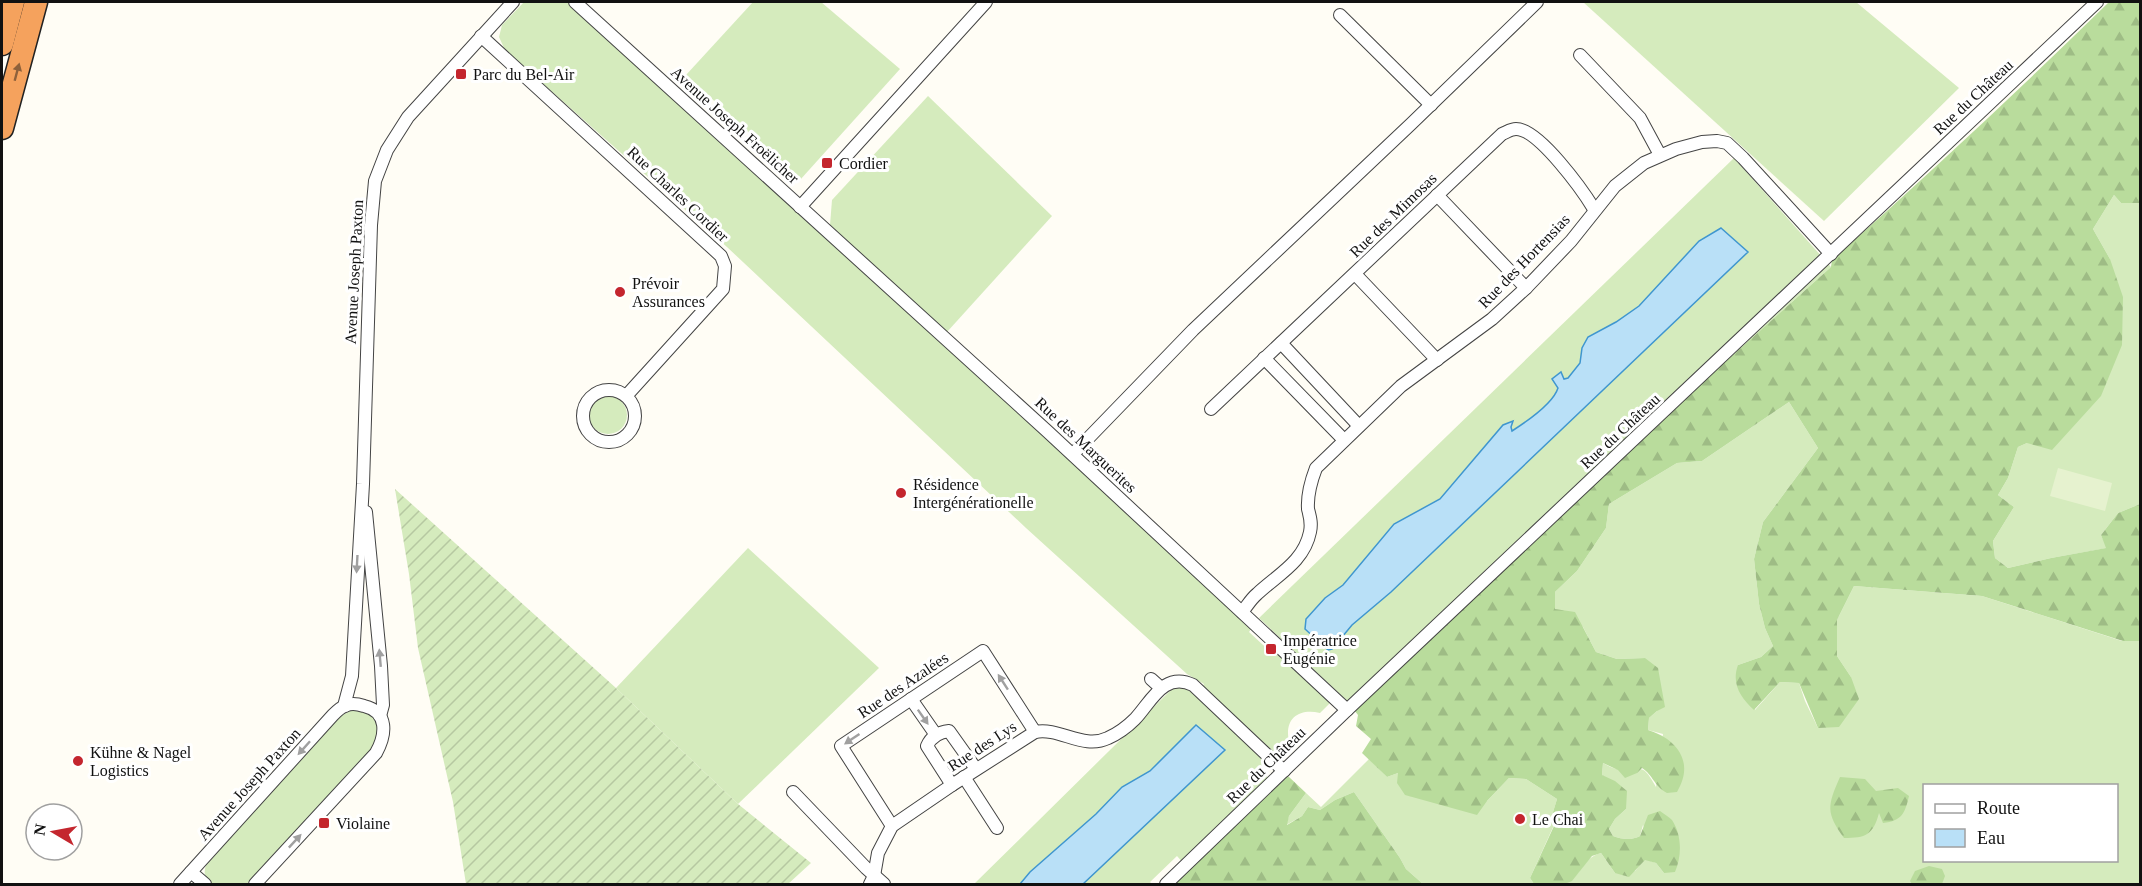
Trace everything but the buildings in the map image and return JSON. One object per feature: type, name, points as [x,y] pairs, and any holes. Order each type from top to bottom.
[{"type":"highway","points":[[2,44],[13,2]]},
{"type":"highway","points":[[2,128],[36,2]]},
{"type":"street","name":"Avenue Joseph Paxton","points":[[180,885],[333,715],[344,706],[352,675],[363,484],[371,225],[375,181],[387,150],[408,117],[513,2]]},
{"type":"street","name":"Avenue Joseph Froëlicher","points":[[575,2],[800,207],[986,2]]},
{"type":"street","points":[[1072,454],[1193,330],[1537,2]]},
{"type":"street","name":"Rue du Château","points":[[1166,885],[1347,710],[2097,2]]},
{"type":"street","points":[[1340,15],[1431,105]]},
{"type":"street","name":"Rue Charles Cordier","points":[[481,36],[721,256],[726,266],[723,289],[627,395]]},
{"type":"street","points":[[1580,55],[1640,118],[1660,155]]},
{"type":"street","name":"Rue des Mimosas","points":[[1211,409],[1502,134],[1518,129],[1524,131],[1553,154],[1594,210]]},
{"type":"street","name":"Rue des Hortensias","points":[[1242,612],[1256,595],[1294,563],[1302,551],[1310,533],[1311,519],[1308,501],[1310,482],[1316,468],[1401,386],[1492,319],[1526,288],[1571,241],[1594,210],[1616,186],[1644,163],[1676,149],[1702,142],[1727,143],[1831,254]]},
{"type":"street","points":[[1437,195],[1526,288]]},
{"type":"street","name":"Rue des Marguerites","points":[[800,207],[1072,454],[1347,710]]},
{"type":"street","points":[[1355,274],[1437,360]]},
{"type":"street","points":[[1281,344],[1359,426]]},
{"type":"street","points":[[1264,358],[1344,440]]},
{"type":"street","points":[[610,389],[627,395],[635,411],[636,420],[628,435],[612,442],[599,440],[591,435],[583,419],[583,410],[593,395],[610,389]]},
{"type":"street","name":"Avenue Joseph Paxton","points":[[255,885],[376,753],[384,734],[384,723],[380,716],[383,705],[381,666],[363,484]]},
{"type":"street","name":"Rue des Azalées","points":[[892,826],[841,746],[983,651],[1035,732]]},
{"type":"street","points":[[1151,679],[1161,688],[1165,684],[1180,681],[1192,685],[1284,771]]},
{"type":"street","name":"Rue des Lys","points":[[876,882],[878,853],[892,826],[952,785],[1035,732],[1051,731],[1090,742],[1106,739],[1133,721],[1161,688]]},
{"type":"street","points":[[911,699],[936,735]]},
{"type":"street","points":[[344,706],[356,704],[367,706],[380,716]]},
{"type":"street","points":[[952,785],[927,746],[930,740],[942,731],[949,731],[976,769]]},
{"type":"street","points":[[964,777],[997,828]]},
{"type":"street","points":[[793,792],[876,882]]},
{"type":"street","points":[[191,872],[205,885]]},
{"type":"green space","points":[[524,2],[568,2],[1253,626],[1249,632],[1275,656],[1280,652],[1331,702],[1320,713],[1305,712],[1294,717],[1289,727],[1289,742],[1276,755],[1202,688],[1204,684],[1187,674],[1026,528],[727,247],[505,50],[499,37],[502,25]]},
{"type":"green space","points":[[753,2],[821,2],[900,69],[800,180],[686,75]]},
{"type":"green space","points":[[1583,2],[1856,2],[1959,88],[1824,221]]},
{"type":"green space","points":[[2109,2],[2140,2],[2140,203],[2121,203],[2114,195],[2093,229],[2110,259],[2123,297],[2122,345],[2101,396],[2052,450],[2027,443],[2018,447],[2008,478],[1998,495],[2014,507],[1993,541],[1995,558],[2008,568],[2106,548],[2101,535],[2118,513],[2140,504],[2140,641],[2123,641],[1982,596],[1854,586],[1837,620],[1837,656],[1851,677],[1859,699],[1839,727],[1818,728],[1799,683],[1780,682],[1754,710],[1738,690],[1736,672],[1738,665],[1761,657],[1773,646],[1765,628],[1759,604],[1754,559],[1763,522],[1818,448],[1789,402],[1702,461],[1677,463],[1609,504],[1606,528],[1577,571],[1555,592],[1555,609],[1575,612],[1596,652],[1617,659],[1645,658],[1658,668],[1665,707],[1649,718],[1648,730],[1667,739],[1680,753],[1684,771],[1677,792],[1667,793],[1662,790],[1642,768],[1625,778],[1618,770],[1603,763],[1602,775],[1615,781],[1627,791],[1626,809],[1615,819],[1609,829],[1613,836],[1633,839],[1640,836],[1648,815],[1660,811],[1672,820],[1678,832],[1680,846],[1675,872],[1664,873],[1656,863],[1645,860],[1629,877],[1615,873],[1601,853],[1592,856],[1572,881],[1565,884],[1534,884],[1530,878],[1554,826],[1550,822],[1557,799],[1526,779],[1509,778],[1477,815],[1405,795],[1397,783],[1398,773],[1387,777],[1362,753],[1371,739],[1356,726],[1358,715],[1347,701],[1831,267],[1832,260],[1903,197]]},
{"type":"green space","points":[[928,96],[1052,216],[947,332],[830,225],[832,200]]},
{"type":"green space","points":[[1734,158],[1831,267],[1347,701],[1259,618]]},
{"type":"green space","points":[[2114,195],[2121,203],[2140,203],[2140,504],[2118,513],[2101,535],[2107,548],[2008,568],[1995,558],[1993,541],[2014,507],[1998,495],[2008,478],[2018,447],[2027,443],[2110,259],[2093,229]]},
{"type":"green space","points":[[608,396],[615,397],[621,402],[626,408],[626,422],[621,428],[615,433],[608,434],[601,433],[595,428],[590,422],[589,415],[590,408],[595,402],[601,397]]},
{"type":"green space","points":[[1789,402],[1818,448],[1763,522],[1754,559],[1759,604],[1765,628],[1773,646],[1761,657],[1738,665],[1755,710],[1780,682],[1799,683],[1818,728],[1851,677],[1837,656],[1837,620],[1854,586],[1982,596],[2122,641],[2140,641],[2140,884],[1565,884],[1571,881],[1590,859],[1601,853],[1615,873],[1635,871],[1645,859],[1656,863],[1664,873],[1643,825],[1640,836],[1636,838],[1626,839],[1613,836],[1609,829],[1615,819],[1626,809],[1602,775],[1603,763],[1625,771],[1639,769],[1646,772],[1656,787],[1663,734],[1648,730],[1649,718],[1657,711],[1645,658],[1617,659],[1596,652],[1583,627],[1555,609],[1555,592],[1577,571],[1606,528],[1609,504],[1677,463],[1702,461]]},
{"type":"green space","points":[[2058,468],[2112,483],[2105,511],[2050,496]]},
{"type":"green space","points":[[395,489],[616,688],[738,804],[811,863],[788,884],[466,884],[453,802],[418,648]]},
{"type":"green space","points":[[748,548],[879,668],[738,804],[616,688]]},
{"type":"green space","points":[[1183,685],[1267,760],[1259,768],[1268,778],[1184,864],[1177,856],[1150,882],[1152,884],[974,884],[1174,687]]},
{"type":"green space","points":[[363,710],[373,717],[379,729],[373,748],[247,884],[213,884],[210,882],[205,874],[206,865],[339,717],[350,711]]},
{"type":"green space","points":[[1369,759],[1387,777],[1398,773],[1487,801],[1509,778],[1526,779],[1557,799],[1550,822],[1554,825],[1530,878],[1534,884],[1423,884],[1406,869],[1354,792],[1335,800],[1320,810],[1308,807],[1302,816],[1286,825],[1289,816],[1306,793],[1321,807]]},
{"type":"green space","points":[[1288,776],[1306,793],[1289,816],[1287,825],[1302,816],[1308,807],[1320,810],[1335,800],[1354,792],[1406,869],[1423,884],[1174,884]]},
{"type":"green space","points":[[1840,777],[1865,779],[1876,791],[1898,788],[1909,796],[1902,815],[1895,820],[1883,823],[1879,813],[1868,834],[1844,838],[1834,822],[1830,809]]},
{"type":"green space","points":[[1929,866],[1942,869],[1945,876],[1942,884],[1912,884],[1910,881],[1915,871]]},
{"type":"water","points":[[1721,228],[1748,252],[1391,592],[1352,625],[1332,649],[1328,650],[1305,629],[1306,619],[1325,598],[1343,585],[1394,524],[1440,499],[1503,425],[1513,421],[1512,431],[1545,406],[1558,388],[1552,379],[1561,372],[1564,379],[1568,378],[1580,363],[1582,348],[1588,337],[1639,306],[1699,241]]},
{"type":"water","points":[[1196,725],[1225,750],[1083,884],[1020,884],[1030,872],[1096,814],[1122,787],[1150,771]]},
{"type":"place","name":"Parc du Bel-Air","points":[[461,74]]},
{"type":"place","name":"Cordier","points":[[827,163]]},
{"type":"place","name":"Prévoir Assurances","points":[[620,292]]},
{"type":"place","name":"Résidence Intergénérationelle","points":[[901,493]]},
{"type":"place","name":"Impératrice Eugénie","points":[[1271,649]]},
{"type":"place","name":"Kühne & Nagel Logistics","points":[[78,761]]},
{"type":"place","name":"Le Chai","points":[[1520,819]]},
{"type":"place","name":"Violaine","points":[[324,823]]}]
